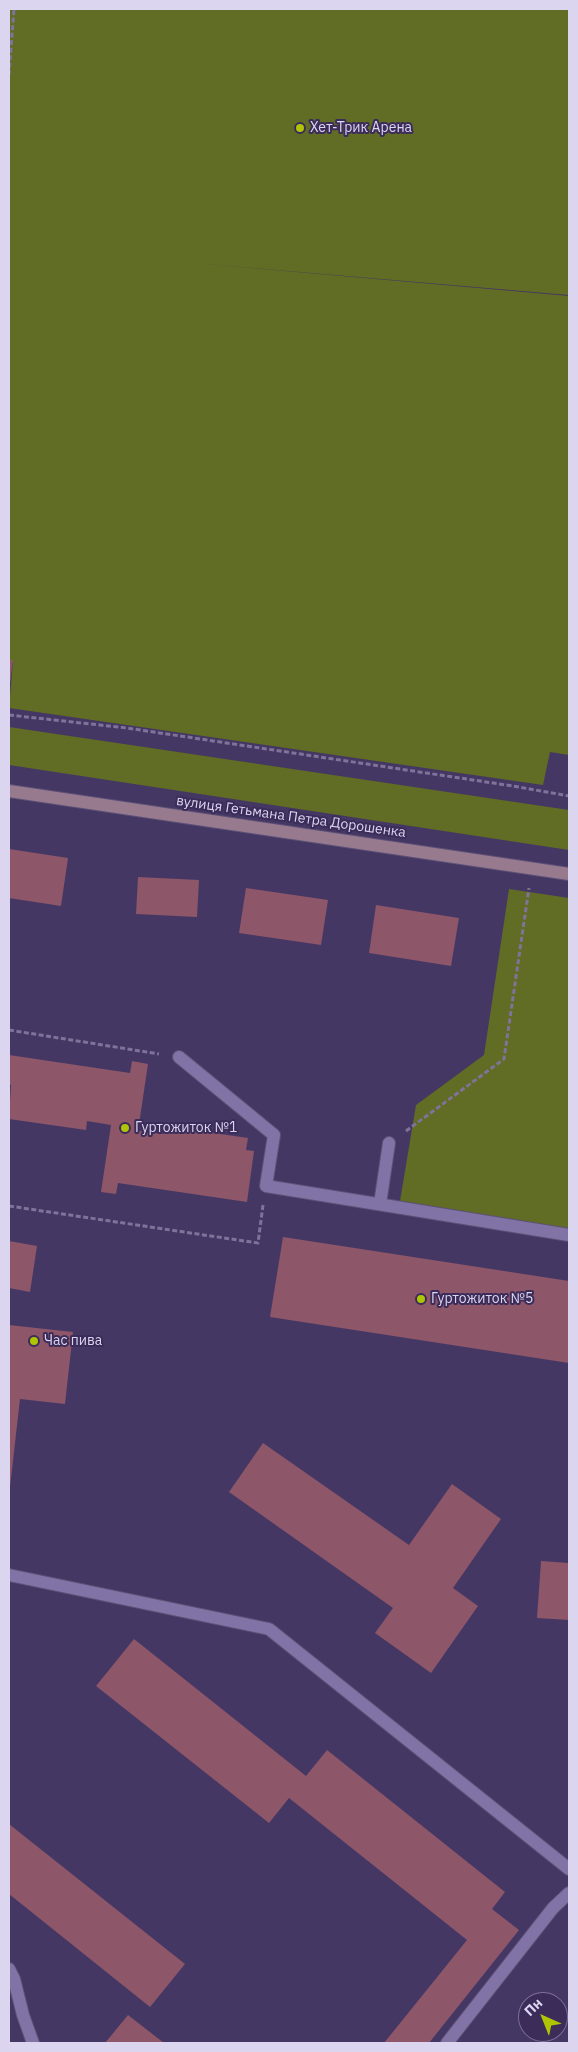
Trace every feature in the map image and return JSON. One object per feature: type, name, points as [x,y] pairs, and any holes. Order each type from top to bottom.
[{"type":"street","name":"вулиця Гетьмана Петра Дорошенка","points":[[9,791],[569,874]]},
{"type":"lane","points":[[179,1057],[274,1134],[266,1186],[569,1234]]},
{"type":"lane","points":[[380,1204],[389,1143]]},
{"type":"lane","points":[[9,1575],[269,1629],[569,1869]]},
{"type":"lane","points":[[447,2043],[553,1908],[569,1892]]},
{"type":"lane","points":[[9,1969],[14,1979],[23,2015],[33,2043]]},
{"type":"path","points":[[9,75],[14,9]]},
{"type":"path","points":[[9,715],[127,728],[504,784],[569,796]]},
{"type":"path","points":[[389,1143],[504,1059],[532,868]]},
{"type":"path","points":[[9,1030],[179,1057]]},
{"type":"path","points":[[9,1206],[258,1243],[266,1186]]},
{"type":"green space","points":[[9,9],[569,9],[569,295],[194,263],[569,296],[569,755],[550,752],[543,785],[9,708],[13,661],[9,660]]},
{"type":"green space","points":[[9,727],[569,810],[569,850],[9,765]]},
{"type":"green space","points":[[509,889],[569,898],[569,1229],[400,1201],[416,1105],[484,1055]]},
{"type":"building","points":[[9,660],[13,660],[10,684],[9,684]]},
{"type":"building","points":[[9,849],[68,858],[61,906],[9,898]]},
{"type":"building","points":[[138,877],[199,880],[197,917],[136,914]]},
{"type":"building","points":[[246,888],[328,900],[321,945],[239,933]]},
{"type":"building","points":[[376,905],[459,918],[451,966],[369,953]]},
{"type":"building","name":"Гуртожиток №1","points":[[9,1055],[130,1073],[132,1061],[148,1064],[138,1131],[164,1134],[165,1126],[248,1138],[246,1150],[254,1151],[247,1202],[118,1183],[116,1194],[101,1192],[111,1125],[87,1121],[86,1130],[9,1119],[11,1085],[9,1084]]},
{"type":"building","name":"Гуртожиток №5","points":[[283,1237],[569,1281],[569,1363],[270,1317]]},
{"type":"building","points":[[9,1241],[37,1246],[30,1292],[9,1288]]},
{"type":"building","points":[[9,1325],[73,1332],[65,1404],[20,1399],[10,1487]]},
{"type":"building","points":[[263,1443],[409,1545],[452,1484],[501,1519],[453,1588],[478,1606],[431,1673],[375,1633],[393,1608],[229,1492]]},
{"type":"building","points":[[541,1561],[569,1563],[569,1620],[537,1618]]},
{"type":"building","points":[[134,1639],[306,1776],[327,1750],[505,1892],[492,1909],[519,1930],[429,2043],[384,2043],[467,1940],[289,1798],[269,1823],[96,1686]]},
{"type":"building","points":[[9,1824],[185,1964],[150,2007],[9,1894]]},
{"type":"building","points":[[128,2015],[164,2043],[105,2043]]},
{"type":"place","name":"Хет-Трик Арена","points":[[300,128]]},
{"type":"place","name":"Гуртожиток №1","points":[[125,1128]]},
{"type":"place","name":"Гуртожиток №5","points":[[421,1299]]},
{"type":"place","name":"Час пива","points":[[34,1341]]}]
